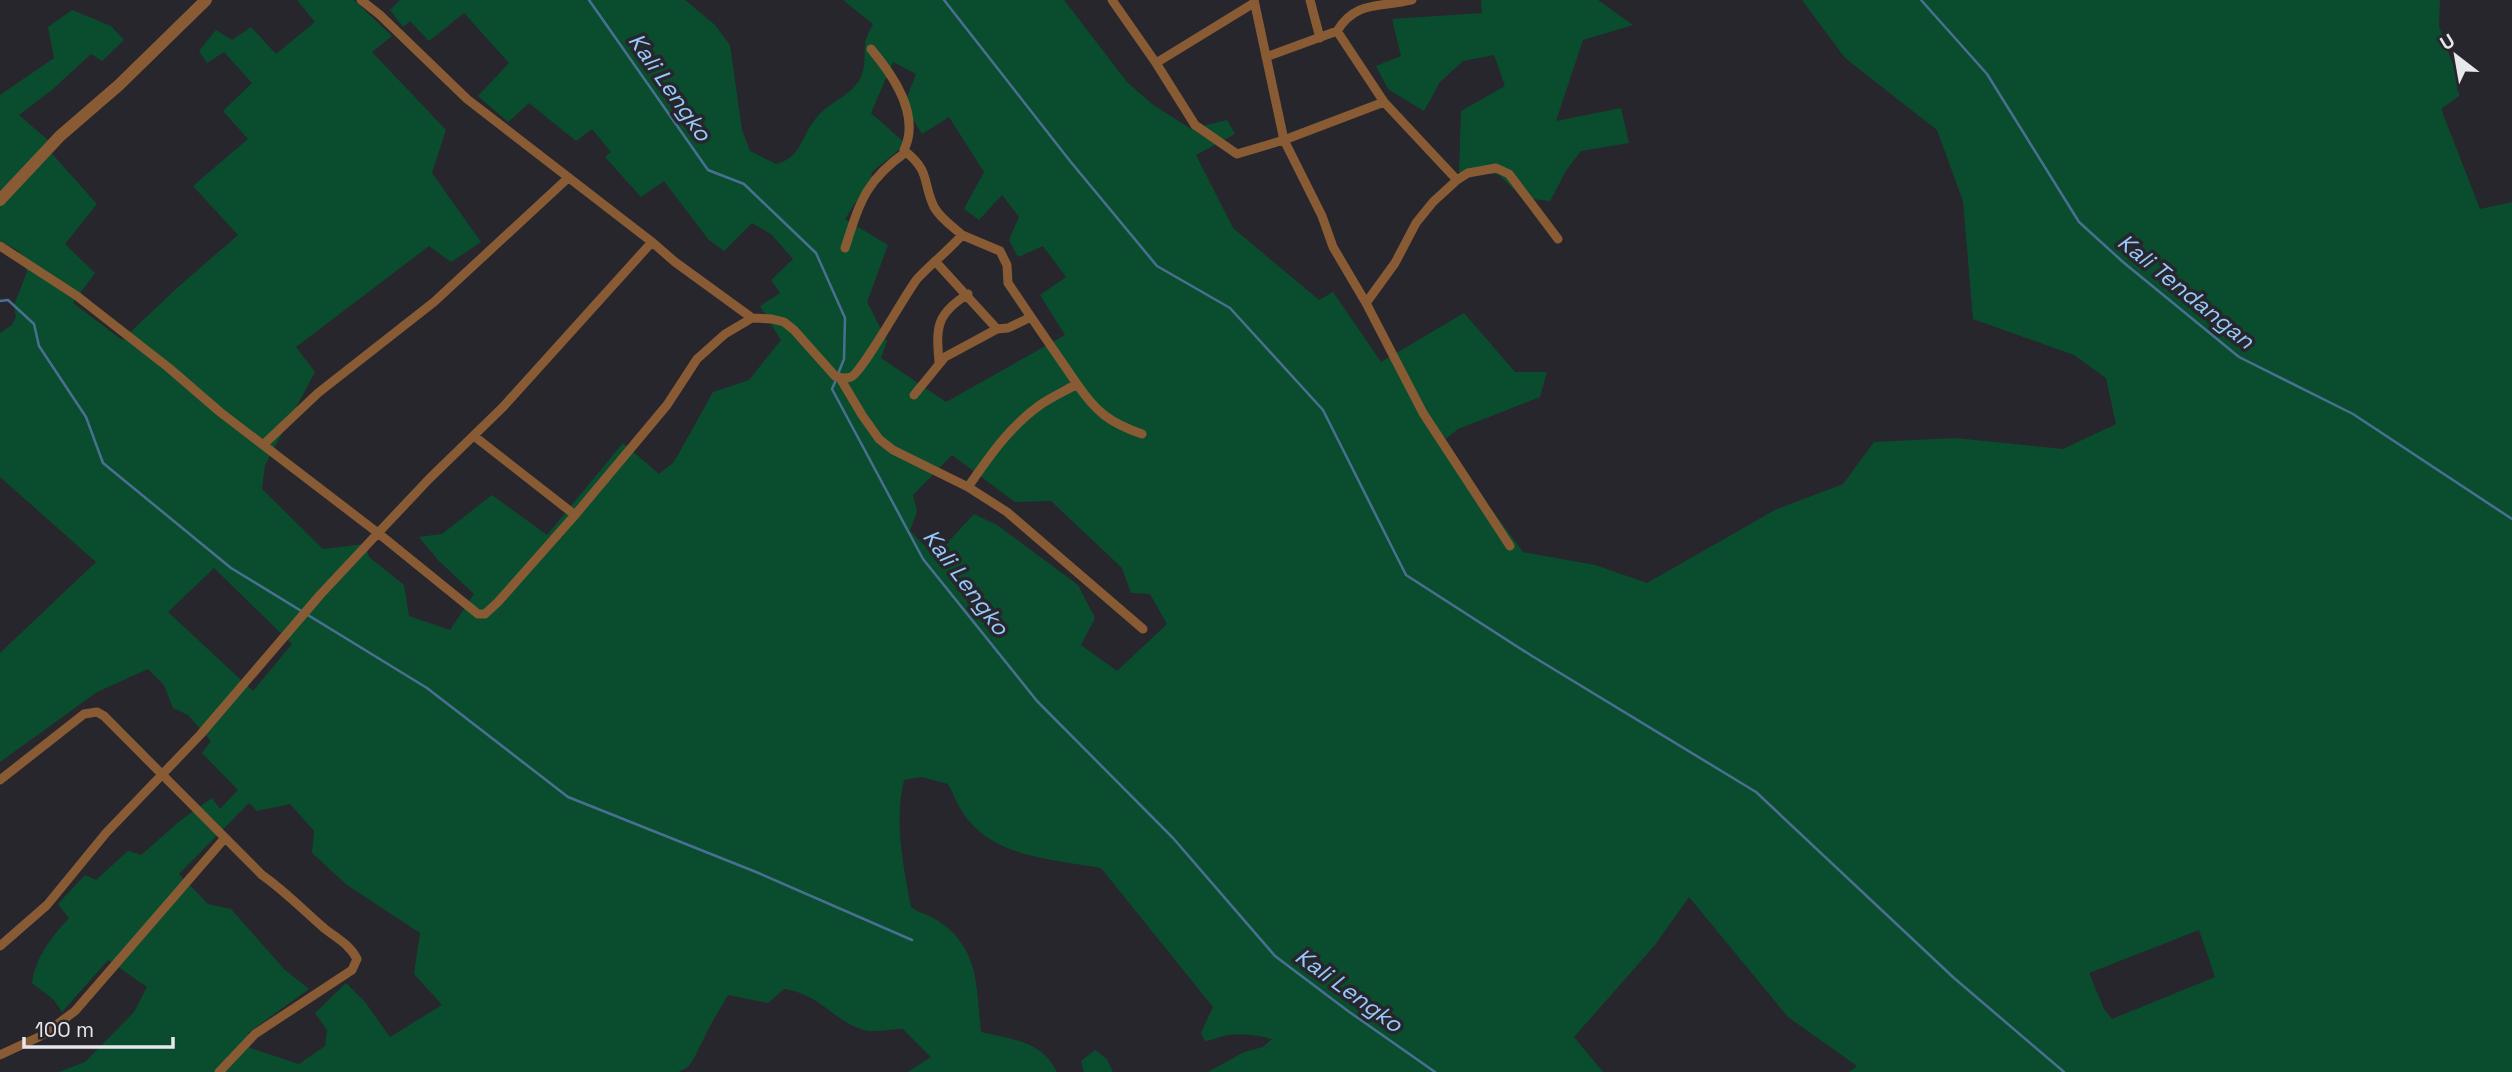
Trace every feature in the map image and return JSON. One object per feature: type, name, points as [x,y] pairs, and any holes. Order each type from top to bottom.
[{"type":"street","points":[[0,200],[60,136],[119,85],[206,0]]},
{"type":"street","points":[[361,0],[467,99],[675,262],[752,318]]},
{"type":"street","points":[[1112,0],[1195,125],[1232,152],[1240,153],[1284,140],[1384,102]]},
{"type":"street","points":[[1310,0],[1320,38]]},
{"type":"street","points":[[1266,57],[1337,32],[1347,15],[1360,6],[1375,2],[1412,0]]},
{"type":"street","points":[[1156,63],[1254,1],[1284,140],[1322,216],[1333,247],[1366,303],[1423,413],[1510,546]]},
{"type":"street","points":[[1337,32],[1384,102],[1457,180]]},
{"type":"street","points":[[871,49],[896,83],[903,99],[909,135],[904,150],[919,162],[924,171],[935,209],[962,235],[992,246],[1003,254],[1007,265],[1008,284],[1087,399],[1120,427],[1142,434]]},
{"type":"street","points":[[845,248],[864,193],[876,177],[906,152]]},
{"type":"street","points":[[1366,303],[1395,263],[1416,223],[1433,202],[1468,173],[1496,168],[1509,174],[1558,239]]},
{"type":"street","points":[[263,445],[318,393],[434,302],[568,178]]},
{"type":"street","points":[[838,377],[849,377],[862,366],[907,291],[962,235]]},
{"type":"street","points":[[0,946],[47,905],[99,841],[200,735],[320,595],[503,407],[652,242]]},
{"type":"street","points":[[0,246],[77,296],[220,412],[480,615],[498,602],[575,515],[667,405],[697,359],[725,334],[752,318],[772,318],[784,322],[794,330],[838,377],[879,439],[893,450],[968,487],[1007,513],[1143,629]]},
{"type":"street","points":[[935,261],[968,294],[997,329]]},
{"type":"street","points":[[939,362],[939,321],[948,309],[968,294]]},
{"type":"street","points":[[914,395],[939,362],[997,329],[1007,328],[1031,317]]},
{"type":"street","points":[[968,487],[996,447],[1017,424],[1040,405],[1077,384]]},
{"type":"street","points":[[474,436],[575,515]]},
{"type":"street","points":[[0,780],[78,718],[90,712],[97,712],[110,720],[262,875],[352,949],[357,959],[352,970],[255,1034],[219,1072]]},
{"type":"street","points":[[0,1055],[43,1035],[75,1011],[225,839]]},
{"type":"green space","points":[[297,0],[354,0],[392,36],[372,52],[446,130],[432,173],[481,242],[451,262],[429,246],[296,347],[315,372],[265,465],[262,489],[323,549],[365,544],[369,557],[404,585],[409,616],[450,630],[474,594],[439,561],[419,537],[442,534],[492,495],[547,535],[623,443],[659,474],[674,462],[713,392],[749,380],[781,340],[760,306],[780,293],[771,280],[793,259],[771,234],[752,223],[724,251],[708,239],[664,181],[641,197],[605,157],[611,152],[592,129],[576,141],[529,103],[508,122],[478,96],[509,63],[464,13],[429,41],[410,21],[403,27],[390,10],[400,0],[685,0],[715,25],[730,45],[742,130],[750,151],[776,164],[785,161],[796,151],[817,117],[852,89],[861,77],[866,39],[873,24],[843,0],[1064,0],[1127,82],[1152,104],[1191,129],[1227,120],[1235,134],[1196,155],[1233,228],[1319,300],[1333,292],[1381,362],[1464,313],[1515,372],[1547,372],[1540,397],[1458,429],[1442,442],[1523,552],[1595,565],[1647,583],[1775,510],[1843,484],[1874,442],[1955,438],[2063,449],[2116,424],[2106,378],[2074,355],[1973,319],[1963,201],[1937,130],[1845,58],[1802,0],[2440,0],[2439,26],[2459,82],[2459,96],[2441,109],[2480,209],[2512,202],[2512,1072],[1849,1072],[1857,1066],[1788,1017],[1689,897],[1655,945],[1574,1037],[1603,1072],[1208,1072],[1244,1052],[1263,1047],[1272,1039],[1238,1034],[1205,1041],[1201,1033],[1213,1007],[1101,868],[1044,859],[1007,848],[975,828],[963,813],[948,784],[922,777],[904,780],[901,796],[901,844],[911,907],[940,922],[963,945],[974,971],[981,1032],[1034,1047],[1050,1061],[1057,1072],[908,1072],[931,1057],[903,1029],[864,1030],[853,1026],[808,996],[784,989],[768,1003],[728,995],[693,1060],[688,1067],[678,1072],[59,1072],[85,1062],[134,1012],[147,987],[108,960],[62,1012],[54,1000],[32,983],[45,948],[69,918],[58,904],[85,875],[96,880],[128,851],[141,855],[181,820],[212,798],[220,809],[238,790],[202,753],[211,741],[188,715],[173,708],[164,685],[148,669],[97,692],[0,762],[0,653],[96,562],[0,477],[0,333],[12,325],[16,317],[14,305],[27,272],[19,251],[0,241],[0,95],[54,58],[48,27],[72,10],[111,26],[124,40],[102,61],[91,54],[53,89],[19,115],[50,142],[45,146],[97,204],[65,244],[95,273],[73,303],[122,340],[238,235],[193,186],[248,139],[223,111],[252,83],[224,52],[207,63],[199,51],[216,30],[232,40],[251,27],[276,54],[315,22]],"holes":[[[893,62],[916,74],[904,105],[922,134],[949,117],[984,172],[964,209],[979,220],[1002,195],[1019,217],[1009,240],[1018,257],[1043,246],[1066,277],[1040,295],[1065,335],[946,402],[881,358],[887,341],[867,302],[888,245],[845,219],[871,178],[872,172],[906,144],[871,113]],[[952,455],[1015,502],[1051,501],[1122,568],[1131,593],[1150,594],[1167,624],[1117,671],[1081,645],[1095,618],[1078,585],[997,525],[974,514],[935,556],[910,531],[917,511],[913,495]],[[214,568],[292,644],[253,691],[168,612]],[[249,803],[257,811],[290,804],[314,831],[312,853],[347,885],[420,933],[414,974],[442,1005],[390,1037],[365,1002],[346,983],[315,1013],[327,1030],[325,1046],[299,1064],[250,1048],[248,1033],[309,989],[285,970],[231,909],[208,904],[179,874]],[[2199,930],[2215,977],[2112,1019],[2104,1009],[2089,973]]]},
{"type":"green space","points":[[1481,0],[1598,0],[1633,25],[1583,40],[1556,121],[1621,108],[1629,143],[1581,151],[1567,169],[1550,201],[1523,198],[1498,174],[1459,174],[1461,111],[1505,86],[1494,55],[1463,61],[1440,82],[1424,111],[1388,89],[1376,66],[1401,56],[1392,19],[1482,13]]},
{"type":"green space","points":[[1095,1050],[1107,1059],[1113,1072],[1084,1072],[1081,1061]]},
{"type":"waterway","name":"Kali Lengko","points":[[589,0],[708,170],[744,184],[816,253],[845,318],[844,359],[838,374]]},
{"type":"waterway","points":[[944,0],[1070,161],[1157,266],[1230,308],[1323,410],[1406,575],[1532,656],[1756,792],[1954,978],[2064,1072]]},
{"type":"waterway","name":"Kali Tendangan","points":[[1921,0],[1987,74],[2079,222],[2123,262],[2239,357],[2353,414],[2512,519]]},
{"type":"waterway","points":[[0,301],[8,300],[34,324],[39,346],[86,417],[103,463],[231,568],[427,688],[568,797],[756,872],[912,940]]},
{"type":"waterway","name":"Kali Lengko","points":[[836,380],[832,389],[923,559],[1037,701],[1173,838],[1275,956],[1435,1072]]}]
